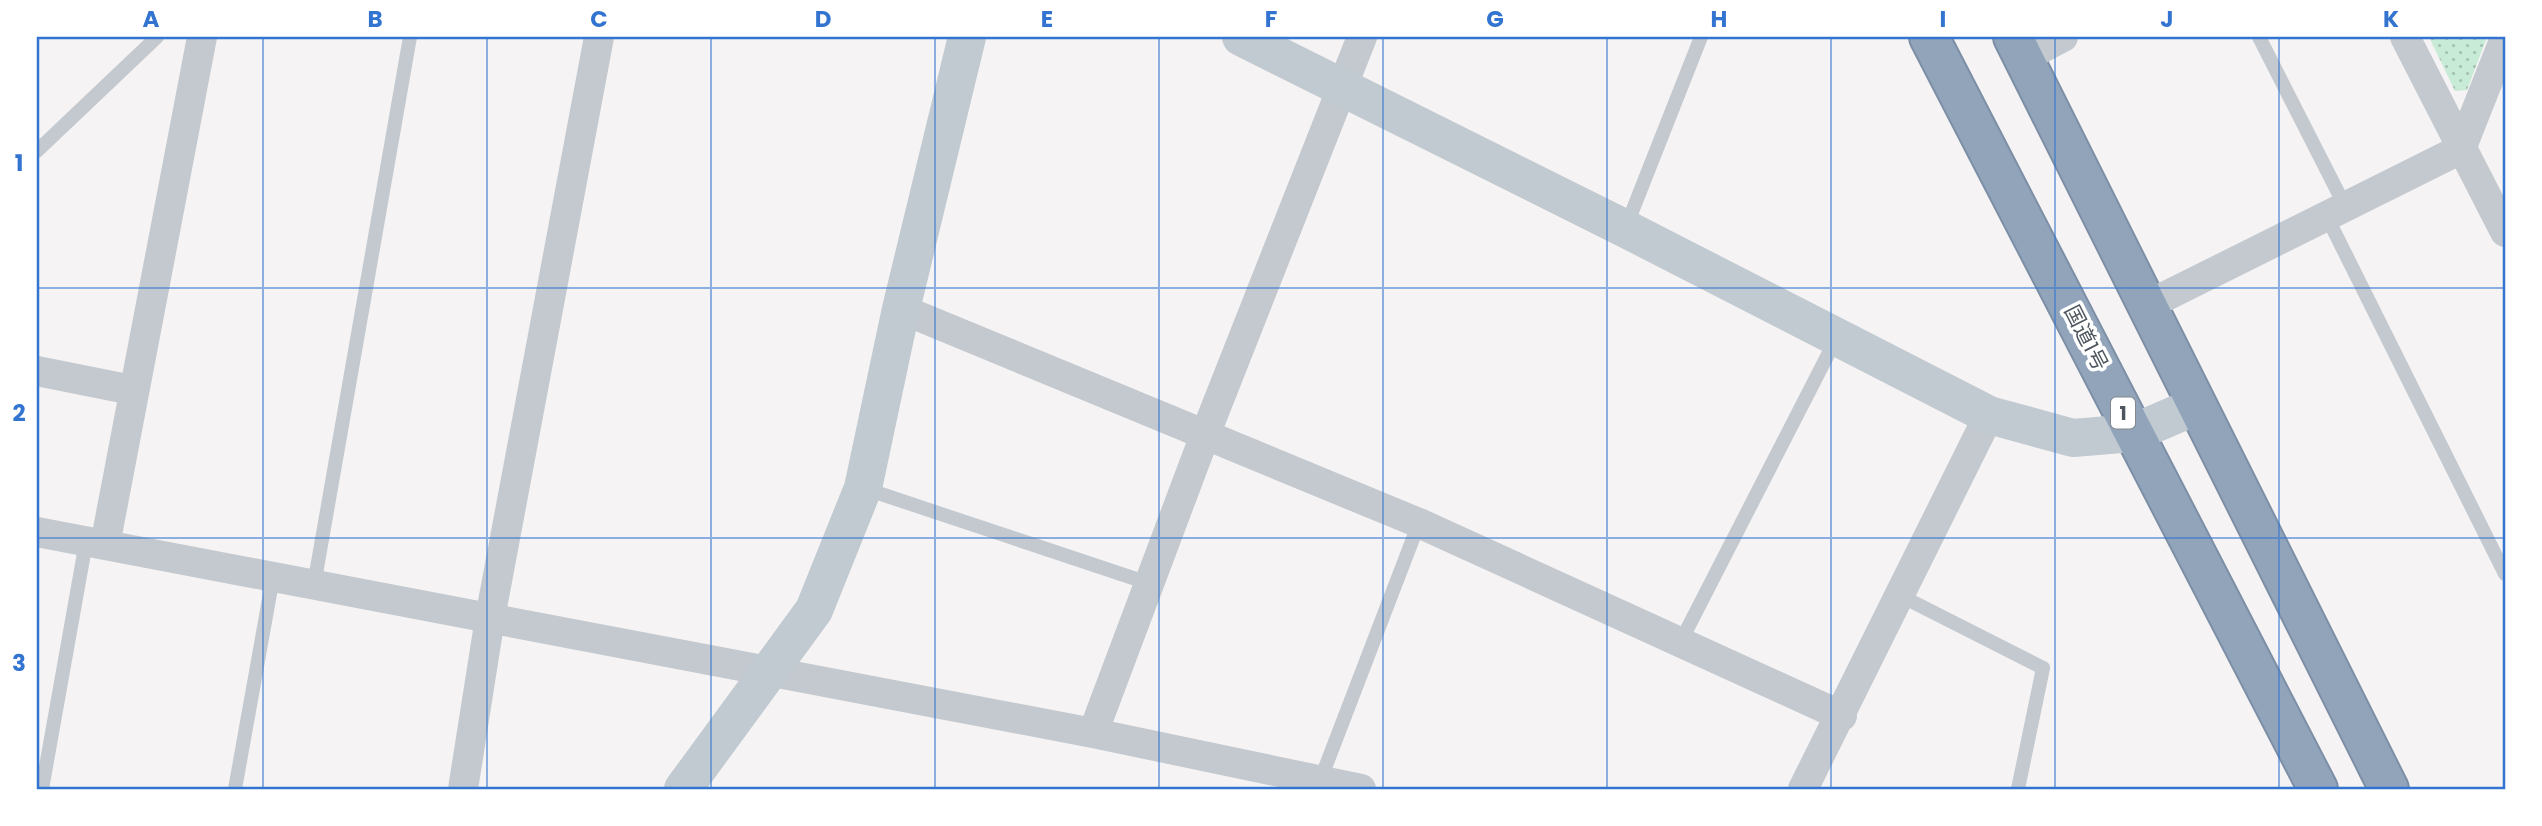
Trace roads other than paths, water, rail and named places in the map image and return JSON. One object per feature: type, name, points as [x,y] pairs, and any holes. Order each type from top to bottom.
[{"type":"highway","name":"国道1号","points":[[1929,37],[2318,789]]},
{"type":"highway","points":[[2018,47],[2389,789]]},
{"type":"street","points":[[96,543],[132,390],[202,37]]},
{"type":"street","points":[[463,789],[490,618],[599,37]]},
{"type":"street","points":[[683,789],[772,671],[814,610],[863,488],[901,309],[967,37]]},
{"type":"street","points":[[1241,37],[1626,229],[1989,415],[2073,438],[2133,433],[2196,406]]},
{"type":"street","points":[[1093,733],[1205,435],[1362,37]]},
{"type":"street","points":[[2018,47],[2063,37]]},
{"type":"street","points":[[2405,37],[2460,149],[2505,232]]},
{"type":"street","points":[[2146,306],[2337,213],[2460,149],[2505,38]]},
{"type":"street","points":[[901,309],[1419,523],[1842,716]]},
{"type":"street","points":[[37,371],[132,390]]},
{"type":"street","points":[[1803,789],[1842,716],[1989,415]]},
{"type":"street","points":[[37,532],[1093,733],[1362,789]]},
{"type":"lane","points":[[37,151],[157,37]]},
{"type":"lane","points":[[314,584],[410,37]]},
{"type":"lane","points":[[1626,229],[1701,37]]},
{"type":"lane","points":[[2259,37],[2337,213],[2505,574]]},
{"type":"lane","points":[[1680,643],[1837,338]]},
{"type":"lane","points":[[863,488],[1151,584]]},
{"type":"lane","points":[[1320,780],[1419,523]]},
{"type":"lane","points":[[42,789],[96,543]]},
{"type":"lane","points":[[235,789],[273,577]]},
{"type":"lane","points":[[1901,596],[2043,668],[2018,789]]}]
